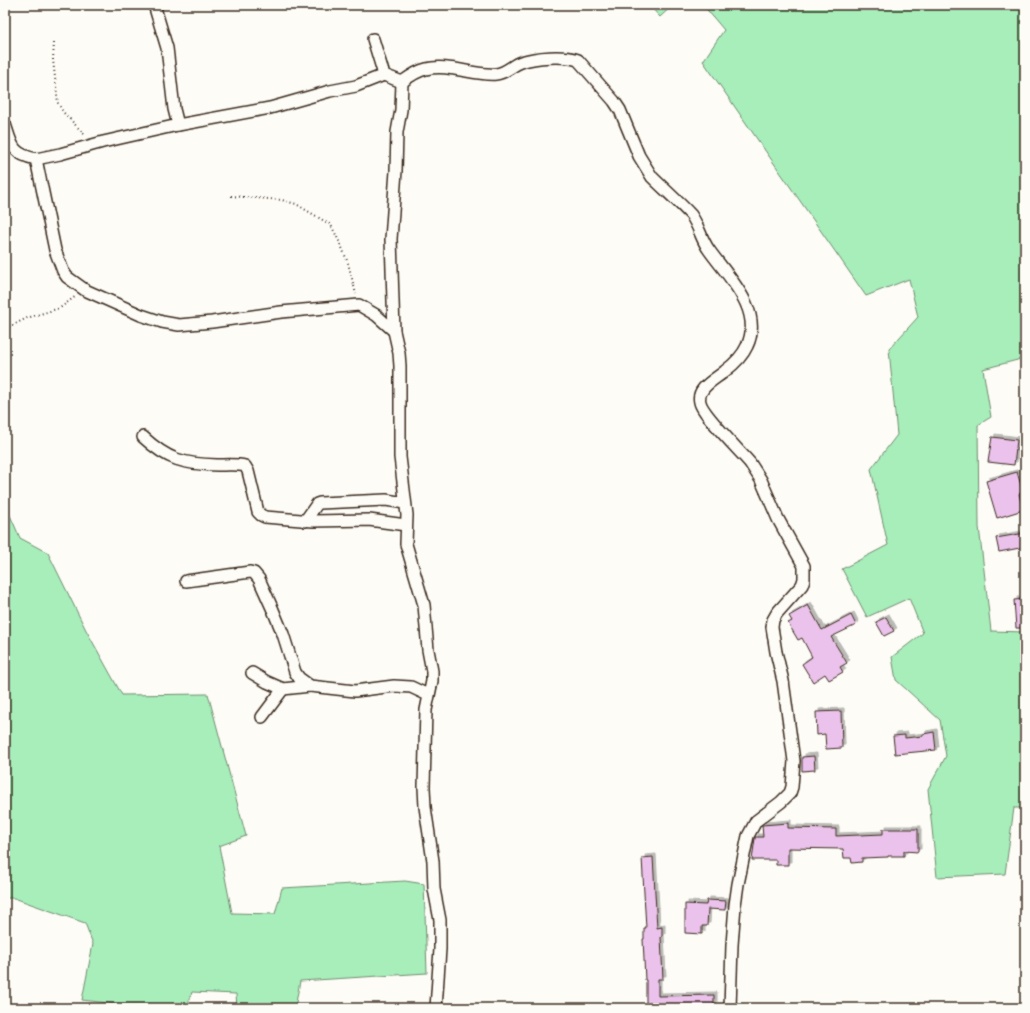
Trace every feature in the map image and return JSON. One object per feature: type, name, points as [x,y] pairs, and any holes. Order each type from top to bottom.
[{"type":"street","points":[[155,8],[167,48],[173,101],[178,125]]},
{"type":"street","points":[[373,39],[384,75]]},
{"type":"street","points":[[402,82],[413,74],[427,68],[443,68],[486,74],[498,74],[505,72],[520,62],[534,59],[559,58],[578,60],[614,101],[620,110],[639,156],[652,177],[691,215],[699,229],[704,243],[739,290],[748,310],[751,324],[750,339],[747,346],[726,371],[703,389],[700,396],[700,402],[707,415],[756,471],[778,519],[804,566],[805,573],[802,585],[777,613],[773,620],[772,627],[776,652],[784,681],[794,761],[792,787],[790,793],[781,802],[756,821],[748,836],[735,905],[730,1008]]},
{"type":"street","points":[[5,124],[11,142],[19,154],[36,159],[178,125],[270,108],[330,91],[356,86],[384,75],[402,82]]},
{"type":"street","points":[[402,82],[390,239],[394,331],[399,353],[400,366],[400,456],[404,503],[407,515],[406,544],[425,613],[428,650],[432,671],[432,681],[426,710],[424,787],[425,807],[433,861],[434,889],[440,925],[436,1008]]},
{"type":"street","points":[[36,159],[55,250],[63,272],[67,277],[85,290],[141,315],[162,322],[179,324],[212,322],[287,312],[359,305],[376,315],[394,331]]},
{"type":"street","points":[[143,437],[153,446],[174,460],[195,464],[245,466],[248,471],[258,512],[261,515],[305,521],[363,519],[406,525]]},
{"type":"street","points":[[305,521],[320,502],[386,500],[404,503]]},
{"type":"street","points":[[186,581],[250,572],[254,573],[259,579],[276,616],[295,672],[299,678],[310,686]]},
{"type":"street","points":[[252,673],[267,682],[283,688],[310,686],[355,691],[394,686],[411,687],[428,695]]},
{"type":"street","points":[[262,717],[283,688]]},
{"type":"path","points":[[54,43],[53,60],[58,103],[63,112],[87,137],[103,142]]},
{"type":"path","points":[[231,196],[282,200],[296,204],[331,225],[342,245],[359,305]]},
{"type":"path","points":[[5,329],[26,318],[60,308],[85,290]]},
{"type":"green space","points":[[649,5],[673,5],[660,17]]},
{"type":"green space","points":[[703,5],[1020,5],[1025,10],[1025,358],[983,369],[991,417],[978,425],[979,527],[991,631],[1025,632],[1025,808],[1014,808],[1005,874],[937,877],[928,789],[946,756],[940,720],[896,680],[892,657],[923,633],[909,598],[867,617],[842,569],[888,545],[871,469],[897,435],[889,349],[918,317],[909,279],[866,296],[703,61],[724,30]]},
{"type":"green space","points":[[5,504],[20,538],[48,553],[86,630],[122,695],[208,694],[246,836],[219,846],[232,913],[275,914],[282,888],[405,881],[424,884],[427,973],[300,981],[295,1008],[237,1008],[236,994],[192,992],[187,1008],[151,1008],[82,1000],[93,944],[85,923],[14,898],[5,898]]},
{"type":"building","points":[[992,437],[1017,440],[1014,465],[988,462]]},
{"type":"building","points":[[1017,472],[1023,492],[1019,494],[1023,510],[997,518],[986,481]]},
{"type":"building","points":[[1025,533],[1025,547],[999,552],[996,538]]},
{"type":"building","points":[[1025,599],[1025,628],[1016,628],[1014,600]]},
{"type":"building","points":[[808,605],[822,630],[851,615],[856,625],[831,637],[847,663],[840,667],[843,672],[829,680],[825,674],[813,682],[802,664],[812,657],[802,638],[798,640],[788,623],[792,621],[789,616]]},
{"type":"building","points":[[886,617],[894,631],[884,636],[876,622]]},
{"type":"building","points":[[841,711],[842,748],[826,749],[825,734],[817,735],[816,712]]},
{"type":"building","points":[[934,732],[936,750],[895,754],[893,736],[905,735],[905,738],[923,736],[923,734]]},
{"type":"building","points":[[814,756],[815,770],[802,771],[802,757]]},
{"type":"building","points":[[788,823],[788,828],[836,829],[836,836],[883,834],[883,829],[918,829],[918,852],[904,851],[904,856],[862,858],[862,862],[852,863],[851,858],[844,858],[843,849],[788,848],[788,865],[776,865],[776,860],[752,860],[755,837],[763,837],[762,825]]},
{"type":"building","points":[[653,857],[657,928],[662,927],[663,979],[658,979],[658,996],[714,995],[714,1008],[646,1008],[646,980],[643,939],[644,928],[646,928],[642,858]]},
{"type":"building","points":[[707,900],[726,901],[725,910],[708,909],[707,926],[702,926],[702,934],[685,933],[685,904],[706,905]]}]
